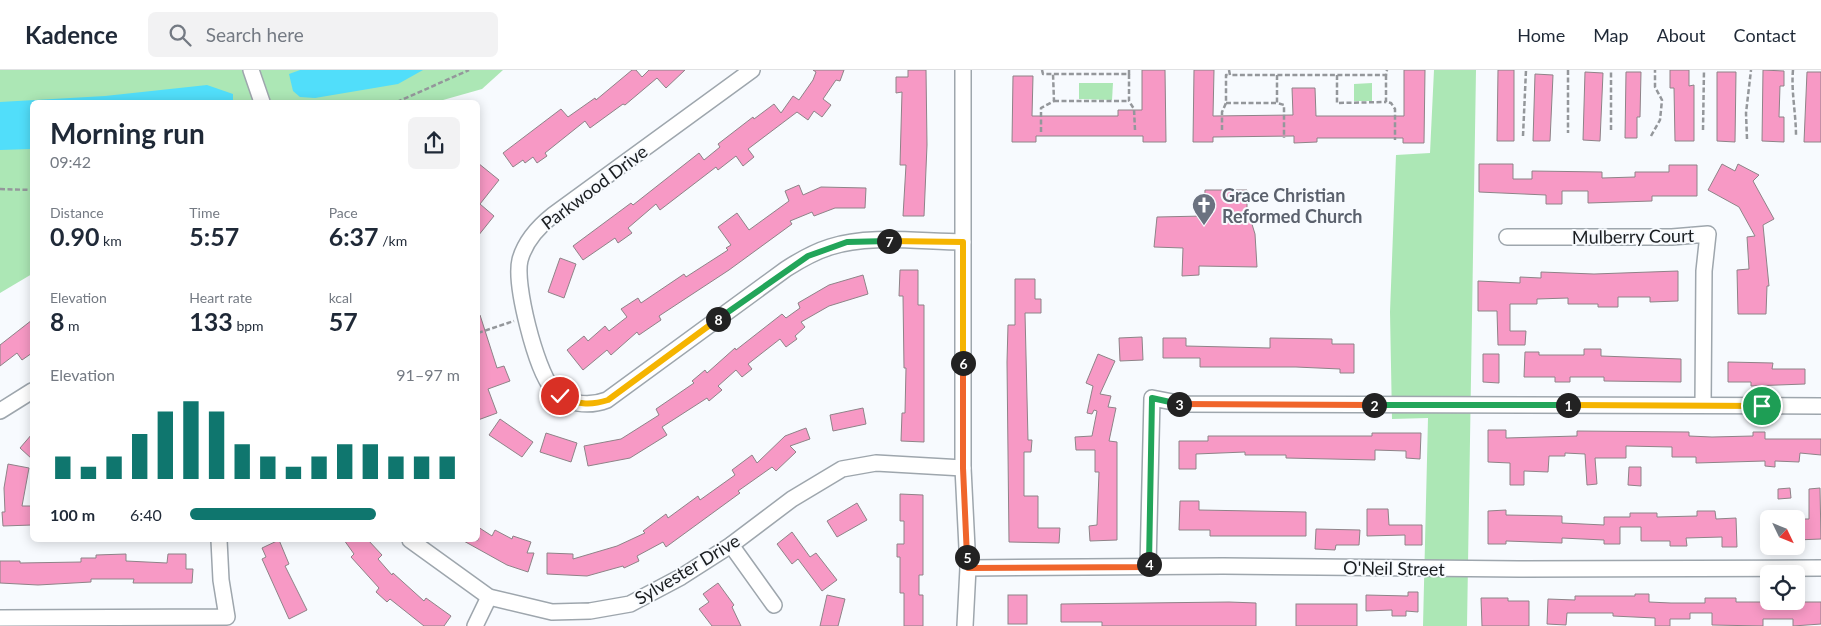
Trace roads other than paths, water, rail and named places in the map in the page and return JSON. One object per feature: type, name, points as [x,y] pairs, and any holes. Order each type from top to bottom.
[{"type":"street","points":[[251,70],[261,100]]},
{"type":"street","name":"Parkwood Drive","points":[[752,70],[543,223],[527,242],[520,262],[519,283],[526,318],[538,359],[552,389],[560,396],[579,404],[599,403],[608,400],[808,256],[829,247],[863,240],[963,242]]},
{"type":"street","points":[[963,70],[963,468],[968,568],[966,626]]},
{"type":"street","name":"Mulberry Court","points":[[1508,237],[1672,237],[1708,234],[1704,271],[1703,405]]},
{"type":"street","points":[[0,411],[30,392]]},
{"type":"street","points":[[1148,567],[1152,398],[1183,404],[1821,406]]},
{"type":"street","name":"Sylvester Drive","points":[[413,542],[490,597],[552,612],[590,611],[630,604],[681,577],[730,545],[792,499],[842,469],[876,463],[963,468]]},
{"type":"street","points":[[0,618],[227,617],[221,580],[219,542]]},
{"type":"street","points":[[730,545],[774,605]]},
{"type":"street","name":"O'Neil Street","points":[[968,568],[1821,568]]},
{"type":"street","points":[[475,626],[490,597]]},
{"type":"water","points":[[300,70],[423,70],[398,84],[315,98],[300,97],[293,91],[289,74]]},
{"type":"water","points":[[207,85],[233,94],[233,100],[35,100],[105,96]]},
{"type":"water","points":[[30,100],[30,149],[0,150],[0,102]]},
{"type":"place","name":"Grace Christian Reformed Church","points":[[1204,226]]}]
